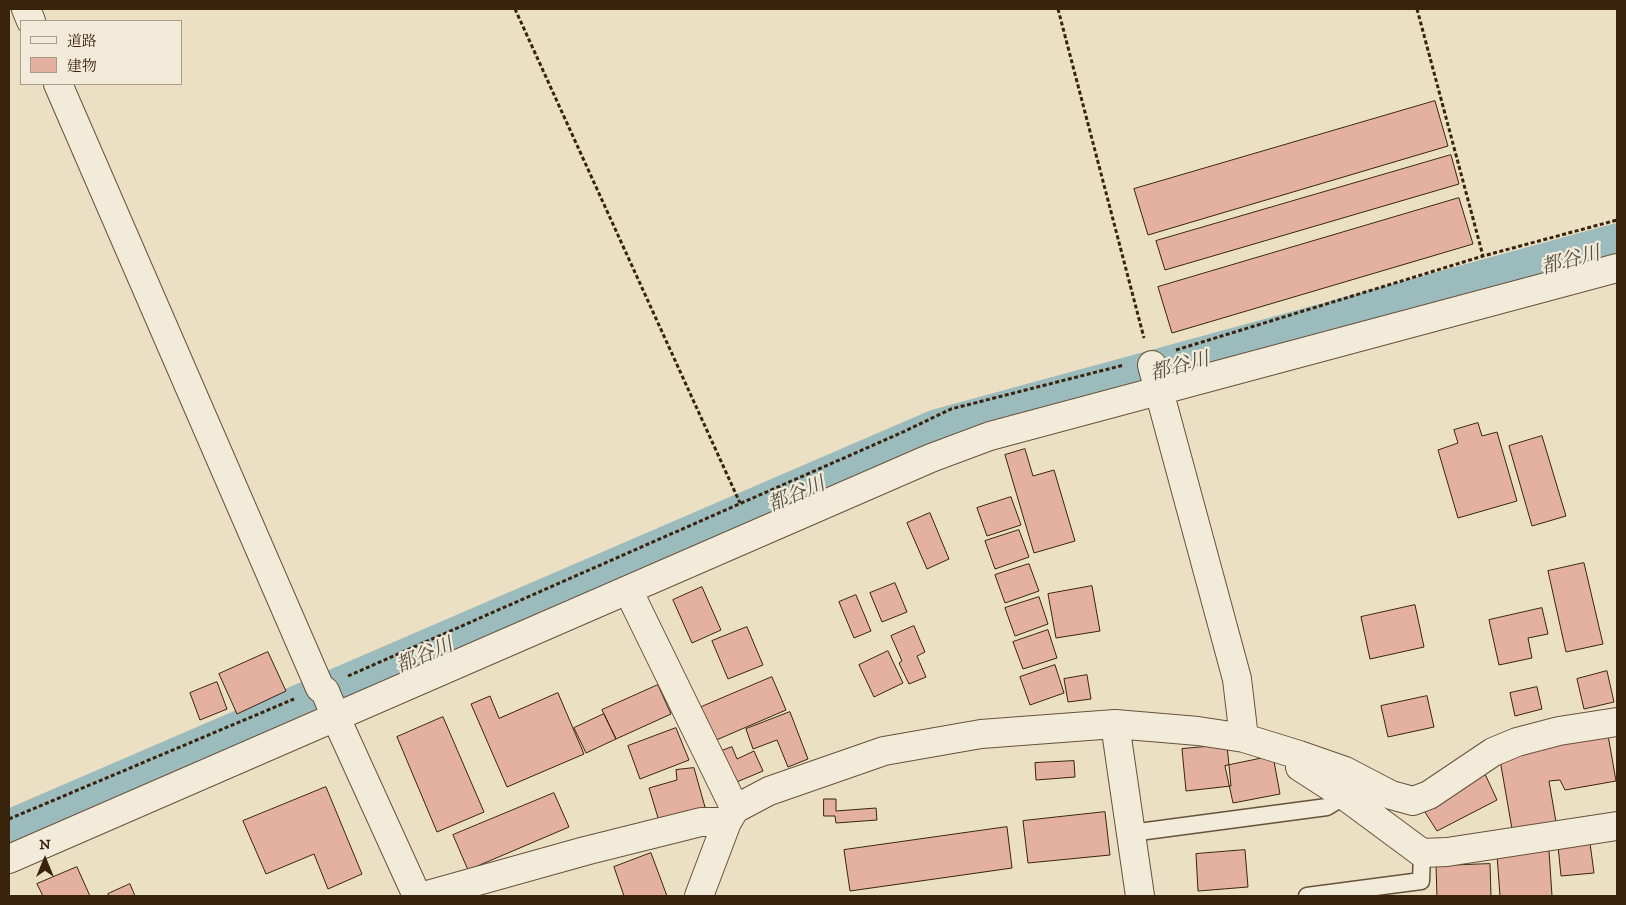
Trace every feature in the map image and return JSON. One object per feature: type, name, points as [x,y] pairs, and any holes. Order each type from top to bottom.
[{"type":"street","points":[[58,85],[328,701],[417,896]]},
{"type":"street","points":[[9,859],[328,701],[628,590],[931,458],[1154,374],[1617,268]]},
{"type":"street","points":[[1154,374],[1237,679],[1244,738]]},
{"type":"street","points":[[628,590],[731,816],[707,871],[699,896]]},
{"type":"street","points":[[424,896],[585,851],[731,816],[769,791],[884,752],[981,734],[1115,724],[1198,731],[1244,738],[1299,755],[1345,772],[1392,795],[1414,800],[1429,795],[1493,752],[1517,742],[1559,731],[1617,722]]},
{"type":"street","points":[[1115,724],[1140,896]]},
{"type":"street","points":[[1299,755],[1300,767],[1345,796],[1422,852],[1447,852],[1617,826]]},
{"type":"lane","points":[[1131,833],[1327,807],[1345,796]]},
{"type":"lane","points":[[1307,896],[1421,881],[1422,852]]},
{"type":"path","points":[[515,9],[740,503]]},
{"type":"path","points":[[1058,9],[1154,374]]},
{"type":"path","points":[[1417,9],[1483,256]]},
{"type":"path","points":[[9,819],[328,701],[740,503],[904,432],[951,409],[1154,374],[1483,256],[1617,220]]},
{"type":"building","points":[[1435,101],[1448,146],[1148,235],[1134,189]]},
{"type":"building","points":[[1451,155],[1459,184],[1165,270],[1156,241]]},
{"type":"building","points":[[1459,198],[1473,244],[1172,333],[1158,287]]},
{"type":"building","points":[[1478,423],[1482,436],[1497,432],[1517,501],[1458,518],[1438,450],[1458,443],[1454,430]]},
{"type":"building","points":[[1542,436],[1566,516],[1532,526],[1509,446]]},
{"type":"building","points":[[1025,449],[1033,476],[1054,470],[1075,541],[1034,553],[1005,455]]},
{"type":"building","points":[[1011,497],[1021,525],[987,536],[977,508]]},
{"type":"building","points":[[930,513],[949,559],[927,569],[907,523]]},
{"type":"building","points":[[1019,530],[1029,557],[995,569],[985,541]]},
{"type":"building","points":[[1584,563],[1603,644],[1566,652],[1548,571]]},
{"type":"building","points":[[1029,564],[1039,591],[1005,603],[995,575]]},
{"type":"building","points":[[895,583],[907,612],[882,622],[870,593]]},
{"type":"building","points":[[1092,586],[1100,631],[1056,638],[1048,594]]},
{"type":"building","points":[[702,587],[721,630],[692,643],[673,600]]},
{"type":"building","points":[[856,595],[871,631],[854,638],[839,602]]},
{"type":"building","points":[[1039,597],[1048,624],[1015,636],[1005,608]]},
{"type":"building","points":[[1415,605],[1424,647],[1370,659],[1361,617]]},
{"type":"building","points":[[1542,608],[1548,634],[1528,638],[1532,658],[1499,665],[1489,620]]},
{"type":"building","points":[[914,626],[925,652],[917,656],[926,677],[909,684],[899,663],[902,661],[891,636]]},
{"type":"building","points":[[747,627],[763,665],[728,679],[712,641]]},
{"type":"building","points":[[1048,630],[1057,658],[1023,669],[1013,642]]},
{"type":"building","points":[[888,651],[903,683],[874,697],[859,665]]},
{"type":"building","points":[[268,652],[286,691],[237,714],[219,674]]},
{"type":"building","points":[[1055,665],[1064,693],[1030,705],[1020,677]]},
{"type":"building","points":[[1607,671],[1614,702],[1584,709],[1577,679]]},
{"type":"building","points":[[1087,675],[1091,699],[1068,702],[1064,679]]},
{"type":"building","points":[[772,677],[786,710],[707,744],[692,711]]},
{"type":"building","points":[[217,682],[227,709],[200,720],[190,693]]},
{"type":"building","points":[[658,685],[671,714],[616,739],[602,710]]},
{"type":"building","points":[[1537,687],[1542,709],[1515,716],[1510,693]]},
{"type":"building","points":[[558,693],[584,754],[507,787],[471,704],[490,696],[499,718]]},
{"type":"building","points":[[1427,696],[1434,727],[1388,737],[1381,706]]},
{"type":"building","points":[[790,712],[808,759],[788,767],[777,740],[753,749],[746,729]]},
{"type":"building","points":[[604,714],[616,739],[586,753],[574,728]]},
{"type":"building","points":[[443,717],[484,812],[437,832],[397,737]]},
{"type":"building","points":[[676,728],[689,760],[640,779],[628,746]]},
{"type":"building","points":[[1608,735],[1616,781],[1565,790],[1560,780],[1549,781],[1556,822],[1512,829],[1499,754]]},
{"type":"building","points":[[1227,745],[1231,786],[1186,791],[1182,749]]},
{"type":"building","points":[[732,747],[737,759],[754,751],[763,771],[727,786],[714,754]]},
{"type":"building","points":[[1273,756],[1280,794],[1233,803],[1225,766]]},
{"type":"building","points":[[1074,761],[1075,777],[1036,780],[1035,763]]},
{"type":"building","points":[[694,768],[705,807],[659,821],[649,788],[677,780],[676,770]]},
{"type":"building","points":[[1485,774],[1497,800],[1437,831],[1423,809]]},
{"type":"building","points":[[326,787],[362,874],[328,889],[314,854],[266,874],[243,821]]},
{"type":"building","points":[[554,793],[569,827],[468,870],[453,835]]},
{"type":"building","points":[[824,799],[836,799],[836,811],[876,808],[877,820],[836,823],[835,816],[824,816]]},
{"type":"building","points":[[1105,812],[1110,855],[1028,863],[1023,821]]},
{"type":"building","points":[[1007,827],[1012,868],[850,891],[844,850]]},
{"type":"building","points":[[1590,843],[1594,873],[1561,876],[1558,846]]},
{"type":"building","points":[[1245,850],[1248,887],[1198,891],[1196,854]]},
{"type":"building","points":[[1549,851],[1552,896],[1500,896],[1497,855]]},
{"type":"building","points":[[651,853],[667,896],[624,896],[614,867]]},
{"type":"building","points":[[1490,864],[1491,896],[1437,896],[1436,866]]},
{"type":"building","points":[[77,867],[90,896],[43,896],[37,884]]},
{"type":"building","points":[[130,884],[135,896],[109,896],[108,894]]},
{"type":"waterway","name":"都谷川","points":[[9,836],[940,434],[1617,249]]}]
